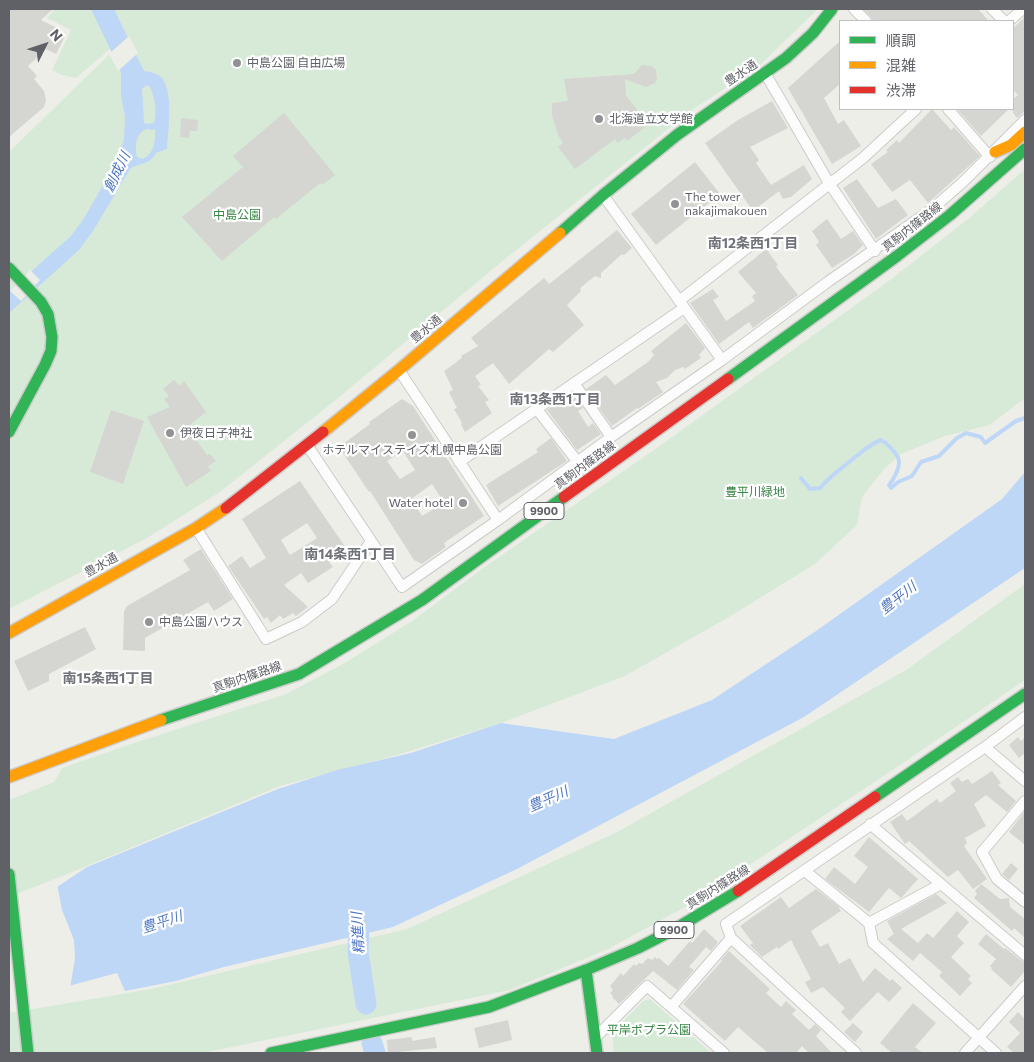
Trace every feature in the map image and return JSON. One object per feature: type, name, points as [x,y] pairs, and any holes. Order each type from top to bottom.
[{"type":"main road","name":"豊水通","points":[[9,632],[196,528],[234,503],[399,370],[515,273],[602,195],[677,135],[798,48],[832,9]]},
{"type":"main road","points":[[992,154],[1012,146],[1025,132]]},
{"type":"main road","name":"真駒内篠路線","points":[[9,777],[132,730],[299,674],[422,600],[897,256],[950,215],[1025,149]]},
{"type":"main road","points":[[9,268],[31,290],[48,314],[52,337],[51,351],[45,365],[9,432]]},
{"type":"main road","name":"真駒内篠路線","points":[[271,1053],[489,1007],[638,948],[668,933],[732,895],[1025,694]]},
{"type":"main road","points":[[9,874],[28,1053]]},
{"type":"main road","points":[[586,970],[597,1053]]},
{"type":"street","points":[[854,9],[865,20]]},
{"type":"street","points":[[992,9],[1003,20]]},
{"type":"street","points":[[1010,20],[1023,9]]},
{"type":"street","points":[[764,73],[829,183],[874,250]]},
{"type":"street","points":[[460,462],[682,304],[829,183],[863,158],[915,110]]},
{"type":"street","points":[[949,110],[992,154]]},
{"type":"street","points":[[307,445],[402,587],[498,520],[577,461],[722,360],[829,280],[931,210],[992,154],[1025,120]]},
{"type":"street","points":[[602,195],[722,360]]},
{"type":"street","points":[[399,370],[498,520]]},
{"type":"street","points":[[574,382],[611,437]]},
{"type":"street","points":[[536,408],[577,461]]},
{"type":"street","points":[[196,528],[266,639],[302,622],[332,599],[371,541]]},
{"type":"street","points":[[856,1053],[731,938],[726,924],[985,747],[1025,716]]},
{"type":"street","points":[[985,747],[1025,781]]},
{"type":"street","points":[[1025,801],[982,852],[997,879],[1025,902]]},
{"type":"street","points":[[870,824],[1025,955]]},
{"type":"street","points":[[805,871],[869,923],[873,943],[996,1053]]},
{"type":"street","points":[[869,923],[941,884]]},
{"type":"street","points":[[671,1007],[731,938]]},
{"type":"street","points":[[595,1038],[647,986],[724,1053]]},
{"type":"street","points":[[965,1053],[1025,986]]},
{"type":"green space","name":"中島公園","points":[[55,9],[818,9],[758,67],[692,110],[505,259],[337,399],[220,492],[147,538],[9,609],[9,152],[124,40],[110,49],[76,78],[62,75],[52,70],[71,30],[47,18]]},
{"type":"green space","name":"豊平川緑地","points":[[1025,169],[1025,398],[990,425],[945,436],[901,454],[885,468],[862,497],[857,525],[815,564],[729,617],[625,676],[501,723],[397,755],[280,786],[9,897],[9,800],[54,782],[62,768],[286,694],[343,664],[412,621],[486,566],[654,450],[890,280],[968,219]]},
{"type":"green space","points":[[1025,584],[1025,680],[689,905],[606,950],[510,990],[203,1053],[9,1053],[9,1013],[151,989],[407,929],[617,832],[906,670]]},
{"type":"green space","name":"平岸ポプラ公園","points":[[650,999],[710,1053],[614,1053],[612,1033],[643,1001]]},
{"type":"water","name":"創成川","points":[[91,9],[114,9],[144,71],[156,74],[162,78],[166,85],[169,102],[167,149],[156,153],[151,160],[130,169],[93,231],[79,250],[9,313],[9,291],[70,237],[83,220],[117,161],[124,139],[125,116],[121,96],[121,72]],"holes":[[[147,85],[150,87],[153,96],[155,114],[154,123],[145,124],[142,89]],[[146,129],[155,130],[155,139],[149,155],[142,159],[137,157],[136,144],[138,137]]]},
{"type":"water","name":"豊平川","points":[[1025,472],[1025,568],[804,717],[517,869],[393,927],[224,967],[176,981],[125,991],[117,973],[9,1002],[9,919],[87,867],[278,789],[337,770],[411,753],[501,723],[614,739],[712,700],[816,631],[1002,499]]},
{"type":"pier","points":[[129,36],[138,53],[118,71],[109,54]]},
{"type":"pier","points":[[30,270],[40,280],[21,301],[10,291]]},
{"type":"pier","points":[[57,884],[62,910],[74,940],[75,958],[70,989],[9,1005],[9,916]]},
{"type":"building","points":[[9,9],[53,9],[41,20],[59,29],[57,34],[64,38],[56,54],[46,49],[28,66],[37,76],[34,79],[44,91],[46,100],[44,107],[9,137]]},
{"type":"building","points":[[863,9],[978,9],[988,20],[872,20]]},
{"type":"building","points":[[1025,17],[1025,111],[1017,118],[1013,113],[1014,98],[1018,95],[1014,91],[1014,27]]},
{"type":"building","points":[[839,42],[839,85],[824,98],[838,124],[844,120],[861,146],[832,164],[788,88]]},
{"type":"building","name":"北海道立文学館","points":[[642,65],[651,66],[656,70],[657,79],[655,83],[646,87],[625,79],[626,96],[649,124],[627,141],[625,138],[618,143],[615,139],[575,169],[558,147],[563,143],[558,135],[552,115],[552,103],[568,101],[564,79],[634,74]]},
{"type":"building","points":[[772,101],[788,128],[750,147],[759,160],[756,163],[771,185],[804,165],[812,179],[791,197],[783,199],[779,191],[753,211],[705,143],[738,120]]},
{"type":"building","points":[[933,110],[951,130],[954,127],[980,156],[928,203],[910,180],[892,192],[871,164],[888,152],[886,150],[897,140],[899,143]]},
{"type":"building","points":[[958,110],[1008,110],[981,136]]},
{"type":"building","points":[[284,113],[335,175],[322,185],[320,183],[276,219],[274,217],[222,261],[182,217],[243,167],[233,156]]},
{"type":"building","points":[[181,118],[198,120],[197,131],[190,131],[189,138],[180,137]]},
{"type":"building","name":"The tower nakajimakouen","points":[[695,162],[720,194],[656,245],[631,214]]},
{"type":"building","points":[[857,179],[878,208],[896,199],[908,215],[876,239],[843,188]]},
{"type":"building","points":[[827,219],[841,239],[853,231],[863,245],[854,254],[832,268],[816,245],[819,242],[812,231]]},
{"type":"building","points":[[617,230],[632,248],[624,255],[622,254],[601,273],[601,278],[595,276],[580,288],[581,291],[567,305],[584,325],[553,352],[549,349],[509,384],[493,363],[475,376],[481,385],[478,386],[489,400],[485,402],[492,413],[465,432],[454,409],[457,408],[449,392],[453,390],[444,371],[462,358],[461,356],[478,346],[471,338],[544,278],[549,284]]},
{"type":"building","points":[[766,249],[778,265],[776,267],[798,295],[753,328],[749,322],[719,344],[690,303],[713,289],[719,297],[713,300],[726,321],[755,301],[752,296],[756,293],[738,272]]},
{"type":"building","points":[[686,323],[705,348],[699,355],[701,358],[685,369],[683,367],[675,370],[667,378],[656,382],[663,392],[612,426],[586,389],[606,375],[615,385],[648,362],[654,355],[651,351]]},
{"type":"building","name":"伊夜日子神社","points":[[174,380],[180,386],[184,381],[206,412],[187,427],[207,455],[210,454],[216,461],[208,466],[211,471],[186,487],[147,417],[170,407],[164,399],[169,396],[163,389]]},
{"type":"building","points":[[570,395],[573,399],[575,397],[583,408],[578,411],[588,427],[593,423],[601,434],[577,450],[547,410]]},
{"type":"building","points":[[402,399],[413,406],[484,516],[444,543],[446,547],[422,564],[414,560],[339,447],[370,424],[369,422]],"holes":[[[403,451],[415,470],[400,479],[387,461]],[[432,484],[444,503],[422,516],[411,499]]]},
{"type":"building","points":[[111,410],[144,421],[123,484],[90,472]]},
{"type":"building","points":[[551,438],[567,461],[498,506],[486,485],[538,452],[536,449]]},
{"type":"building","points":[[300,481],[346,548],[329,562],[333,567],[308,583],[301,573],[284,585],[308,607],[296,616],[293,613],[283,619],[280,615],[271,623],[267,617],[264,619],[228,566],[242,556],[250,568],[266,558],[242,519]],"holes":[[[307,523],[317,538],[290,555],[281,540]]]},
{"type":"building","name":"中島公園ハウス","points":[[201,549],[233,599],[214,611],[208,602],[145,638],[145,651],[123,650],[124,611],[127,606],[190,570],[183,560]]},
{"type":"building","points":[[85,627],[96,649],[49,674],[49,681],[28,691],[14,661]]},
{"type":"building","points":[[1018,737],[1021,741],[1025,737],[1025,753],[1019,758],[1009,745]]},
{"type":"building","points":[[992,771],[1001,783],[998,785],[1016,801],[1007,812],[986,795],[974,804],[986,826],[965,838],[967,843],[964,846],[987,879],[973,889],[958,870],[948,877],[909,841],[905,844],[890,822],[902,814],[907,821],[937,799],[940,803],[956,791],[950,783],[958,777],[962,782],[968,779],[972,784]]},
{"type":"building","points":[[1025,811],[1025,845],[1009,832]]},
{"type":"building","points":[[869,837],[918,879],[901,898],[889,888],[869,912],[825,879],[834,867],[855,884],[868,867],[854,856]]},
{"type":"building","points":[[1011,863],[1018,869],[1009,880],[1002,874]]},
{"type":"building","points":[[981,884],[1000,899],[1009,898],[1010,907],[1025,919],[1025,938],[1014,928],[1012,931],[974,898],[977,894],[975,891]]},
{"type":"building","points":[[816,889],[838,906],[841,911],[811,931],[820,947],[828,943],[839,964],[850,958],[863,982],[875,968],[890,981],[892,979],[902,988],[889,1002],[878,992],[850,1021],[841,1012],[845,1008],[823,987],[811,993],[805,982],[811,979],[791,940],[762,957],[750,945],[753,943],[740,926],[781,897],[789,908]]},
{"type":"building","points":[[936,894],[947,903],[901,929],[918,943],[927,933],[933,938],[957,911],[969,922],[957,936],[964,943],[951,957],[971,976],[968,979],[972,983],[960,996],[939,976],[942,972],[920,953],[913,961],[887,939],[894,934],[887,921]]},
{"type":"building","points":[[704,929],[718,942],[711,951],[706,947],[689,967],[694,970],[677,990],[653,971],[619,1004],[612,997],[610,993],[613,990],[610,986],[621,973],[623,976],[634,964],[636,966],[639,963],[642,964],[648,958],[652,960],[655,957],[659,958],[668,966],[690,941],[692,943]]},
{"type":"building","points":[[986,934],[1004,949],[1025,962],[1025,971],[1011,987],[991,969],[990,966],[996,959],[978,944]]},
{"type":"building","points":[[729,951],[770,989],[766,993],[781,1007],[786,1001],[796,1010],[792,1014],[809,1030],[815,1024],[821,1030],[816,1036],[832,1053],[809,1053],[802,1046],[796,1053],[768,1053],[738,1027],[725,1041],[683,1004]]},
{"type":"building","points":[[913,1003],[936,1023],[915,1047],[923,1053],[892,1053],[880,1043]]},
{"type":"building","points":[[1018,1012],[1025,1019],[1025,1053],[1014,1053],[1007,1047],[1020,1033],[1009,1022]]},
{"type":"building","points":[[508,1020],[512,1040],[479,1048],[474,1028]]},
{"type":"building","points":[[853,1023],[863,1032],[855,1042],[844,1032]]},
{"type":"building","points":[[412,1037],[412,1041],[435,1037],[437,1048],[388,1053],[387,1040]]},
{"type":"waterway","points":[[801,478],[810,489],[820,488],[864,450],[881,440],[892,449],[899,462],[894,478],[889,485],[891,488],[898,482],[912,476],[921,462],[939,456],[957,438],[966,433],[981,437],[985,443],[1016,421],[1025,418]]},
{"type":"waterway","name":"精進川","points":[[357,907],[359,929],[358,952],[366,1004]]},
{"type":"waterway","name":"精進川","points":[[372,1043],[375,1053]]},
{"type":"traffic: fast","points":[[560,233],[603,195],[677,135],[786,58],[813,33],[832,9]]},
{"type":"traffic: fast","points":[[728,379],[950,215],[1025,149]]},
{"type":"traffic: fast","points":[[9,268],[41,302],[48,314],[52,337],[51,351],[45,365],[9,432]]},
{"type":"traffic: fast","points":[[161,720],[299,674],[422,600],[564,497]]},
{"type":"traffic: fast","points":[[875,797],[1025,694]]},
{"type":"traffic: fast","points":[[9,874],[28,1053]]},
{"type":"traffic: fast","points":[[271,1053],[489,1007],[638,948],[675,929],[738,891]]},
{"type":"traffic: fast","points":[[586,970],[597,1053]]},
{"type":"traffic: slow","points":[[995,152],[1011,145],[1025,132]]},
{"type":"traffic: slow","points":[[323,432],[560,233]]},
{"type":"traffic: slow","points":[[9,633],[196,528],[226,508]]},
{"type":"traffic: slow","points":[[9,777],[161,720]]},
{"type":"traffic: jam","points":[[564,497],[728,379]]},
{"type":"traffic: jam","points":[[226,508],[323,432]]},
{"type":"traffic: jam","points":[[738,891],[875,797]]},
{"type":"place","name":"中島公園 自由広場","points":[[237,63]]},
{"type":"place","name":"北海道立文学館","points":[[599,119]]},
{"type":"place","name":"The tower nakajimakouen","points":[[675,204]]},
{"type":"place","name":"伊夜日子神社","points":[[170,433]]},
{"type":"place","name":"ホテルマイステイズ札幌中島公園","points":[[412,435]]},
{"type":"place","name":"Water hotel","points":[[463,503]]},
{"type":"place","name":"中島公園ハウス","points":[[149,622]]},
{"type":"district","name":"南12条西1丁目","points":[[753,243]]},
{"type":"district","name":"南13条西1丁目","points":[[555,399]]},
{"type":"district","name":"南14条西1丁目","points":[[350,554]]},
{"type":"district","name":"南15条西1丁目","points":[[108,678]]}]
